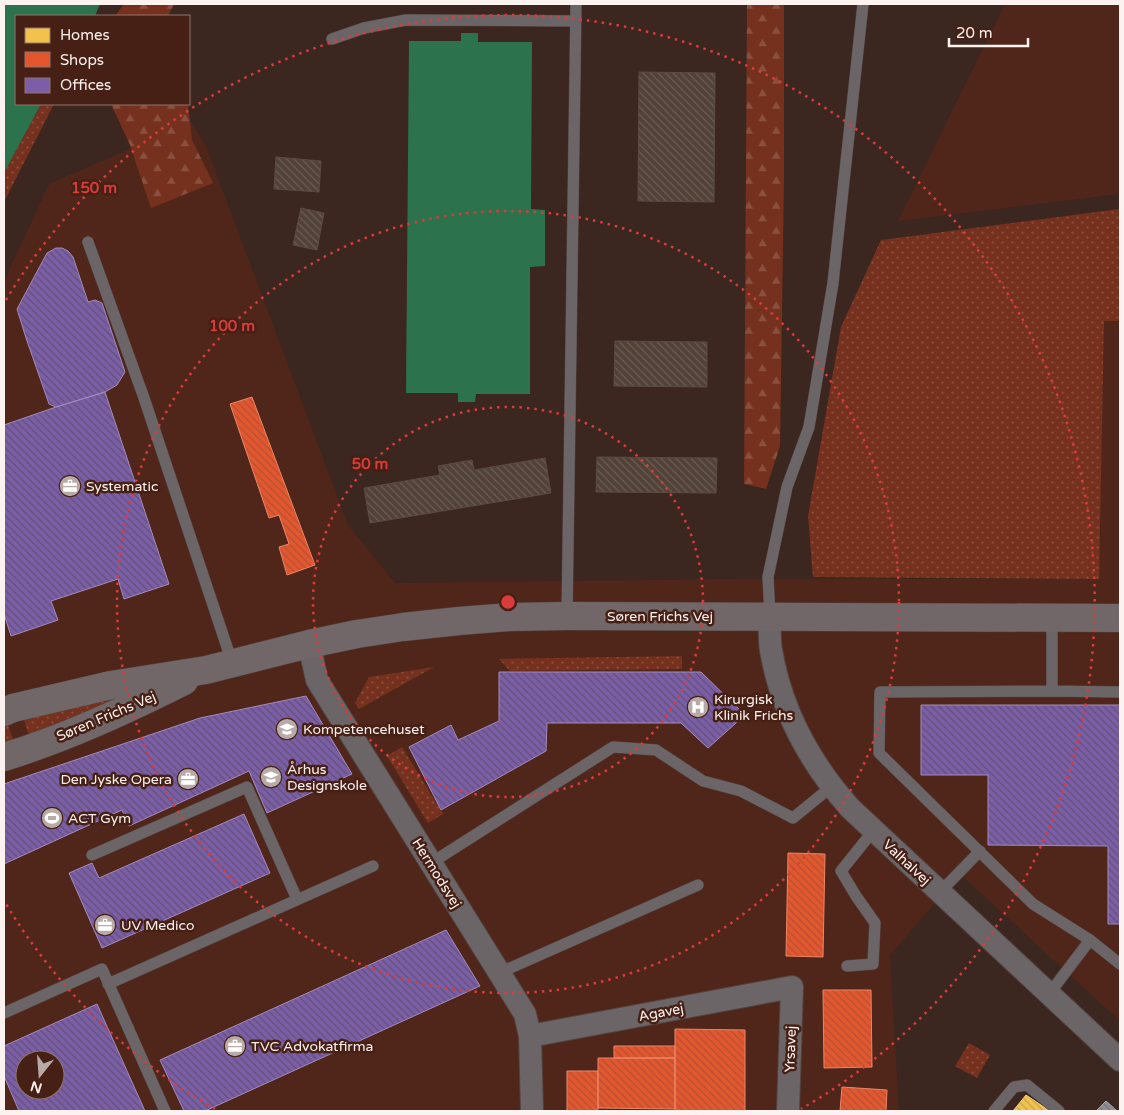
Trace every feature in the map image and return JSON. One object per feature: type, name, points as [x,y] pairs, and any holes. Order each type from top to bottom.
[{"type":"street","name":"Valhalvej","points":[[770,616],[771,649],[780,692],[807,751],[831,787],[874,831],[1120,1060]]},
{"type":"street","name":"Søren Frichs Vej","points":[[4,712],[13,708],[111,684],[206,670],[309,644],[403,627],[510,617],[1120,618]]},
{"type":"street","name":"Hermodsvej","points":[[309,644],[317,680],[524,1014],[530,1036],[532,1111]]},
{"type":"street","name":"Søren Frichs Vej","points":[[4,757],[122,712],[206,670]]},
{"type":"street","name":"Agavej","points":[[530,1036],[792,987]]},
{"type":"street","name":"Yrsavej","points":[[788,1111],[792,987]]},
{"type":"lane","points":[[567,616],[576,4]]},
{"type":"lane","points":[[770,616],[768,577],[787,487],[809,427],[833,283],[863,4]]},
{"type":"lane","points":[[332,39],[364,28],[406,20],[576,21]]},
{"type":"lane","points":[[88,242],[144,398],[232,662]]},
{"type":"lane","points":[[1052,618],[1052,691]]},
{"type":"lane","points":[[1120,692],[880,692],[879,753],[1033,904],[1090,940],[1120,964]]},
{"type":"lane","points":[[431,863],[613,747],[656,750],[704,781],[741,791],[793,818],[831,787]]},
{"type":"lane","points":[[92,855],[247,787],[297,899]]},
{"type":"lane","points":[[847,966],[873,964],[875,923],[840,871],[874,831]]},
{"type":"lane","points":[[940,892],[980,851]]},
{"type":"lane","points":[[108,984],[373,866]]},
{"type":"lane","points":[[499,973],[698,886]]},
{"type":"lane","points":[[1049,994],[1090,940]]},
{"type":"lane","points":[[4,1013],[102,969],[165,1111]]},
{"type":"lane","points":[[994,1111],[1014,1087],[1026,1085],[1059,1111]]},
{"type":"shaded area","points":[[4,4],[100,4],[95,15],[15,15],[15,105],[40,105],[4,173]]},
{"type":"shaded area","points":[[1005,4],[1120,4],[1120,194],[898,221]]},
{"type":"shaded area","points":[[461,33],[478,33],[478,42],[532,42],[531,209],[545,210],[545,266],[530,267],[530,394],[476,394],[475,402],[458,402],[458,393],[406,393],[409,41],[461,41]]},
{"type":"shaded area","points":[[191,122],[206,146],[348,525],[395,583],[737,579],[1098,579],[1104,321],[1120,321],[1120,1021],[960,874],[890,955],[899,1111],[4,1111],[4,281],[49,184]]},
{"type":"green space","points":[[124,4],[174,4],[168,15],[116,15]]},
{"type":"green space","points":[[747,4],[784,4],[784,179],[780,446],[766,489],[744,484]]},
{"type":"green space","points":[[40,105],[53,105],[4,202],[4,173]]},
{"type":"green space","points":[[111,105],[188,105],[192,140],[213,183],[151,208],[130,145]]},
{"type":"green space","points":[[1120,209],[1120,321],[1104,321],[1099,579],[813,577],[808,516],[841,327],[881,240]]},
{"type":"green space","points":[[682,656],[682,669],[510,671],[499,659]]},
{"type":"green space","points":[[434,667],[359,709],[355,703],[369,677]]},
{"type":"green space","points":[[116,695],[116,701],[33,735],[28,733],[23,716]]},
{"type":"green space","points":[[7,722],[13,739],[11,742],[4,744],[4,724]]},
{"type":"green space","points":[[402,747],[443,814],[428,823],[387,756]]},
{"type":"green space","points":[[969,1043],[990,1055],[977,1078],[955,1066]]},
{"type":"building: Homes","points":[[1026,1095],[1050,1111],[1013,1111]]},
{"type":"building: Shops","points":[[252,397],[315,565],[287,575],[279,547],[289,544],[279,515],[269,518],[230,404]]},
{"type":"building: Shops","points":[[788,853],[825,854],[823,957],[786,956]]},
{"type":"building: Shops","points":[[823,990],[871,990],[872,1067],[824,1068]]},
{"type":"building: Shops","points":[[675,1029],[745,1030],[745,1111],[675,1111]]},
{"type":"building: Shops","points":[[614,1046],[675,1046],[675,1058],[614,1058]]},
{"type":"building: Shops","points":[[598,1058],[675,1058],[675,1109],[598,1108]]},
{"type":"building: Shops","points":[[567,1071],[598,1071],[598,1111],[567,1111]]},
{"type":"building: Shops","points":[[842,1087],[887,1090],[886,1111],[840,1111]]},
{"type":"building: Offices","points":[[56,248],[68,251],[73,257],[88,302],[95,300],[102,303],[125,372],[117,385],[105,392],[56,407],[49,404],[17,309],[47,253]]},
{"type":"building: Offices","name":"Systematic","points":[[105,392],[169,584],[124,599],[118,579],[51,601],[58,620],[11,636],[4,614],[4,425]]},
{"type":"building: Offices","points":[[499,672],[701,672],[745,715],[708,748],[681,723],[547,723],[546,751],[441,810],[409,747],[451,725],[458,740],[499,721]]},
{"type":"building: Offices","points":[[306,696],[352,774],[267,813],[249,771],[129,826],[122,810],[4,864],[4,784],[200,718]]},
{"type":"building: Offices","points":[[921,705],[1120,705],[1120,924],[1108,924],[1108,846],[988,845],[988,775],[921,775]]},
{"type":"building: Offices","points":[[244,814],[270,873],[102,948],[69,873],[92,863],[99,878]]},
{"type":"building: Offices","points":[[446,930],[480,986],[205,1111],[184,1111],[160,1060]]},
{"type":"building: Offices","points":[[97,1004],[145,1111],[19,1111],[4,1076],[4,1046]]},
{"type":"building: Industry","points":[[1106,1101],[1117,1111],[1096,1111]]},
{"type":"building: Other","points":[[639,72],[715,73],[714,202],[638,201]]},
{"type":"building: Other","points":[[276,157],[321,161],[319,192],[274,189]]},
{"type":"building: Other","points":[[301,208],[324,213],[317,250],[293,245]]},
{"type":"building: Other","points":[[615,341],[707,342],[707,387],[614,386]]},
{"type":"building: Other","points":[[597,457],[717,458],[716,493],[596,492]]},
{"type":"building: Other","points":[[545,458],[551,493],[370,523],[364,488],[440,475],[438,466],[472,460],[474,470]]},
{"type":"place","name":"Systematic","points":[[70,486]]},
{"type":"place","name":"Kirurgisk Klinik Frichs","points":[[698,707]]},
{"type":"place","name":"Kompetencehuset","points":[[287,729]]},
{"type":"place","name":"Århus Designskole","points":[[271,777]]},
{"type":"place","name":"Den Jyske Opera","points":[[188,779]]},
{"type":"place","name":"ACT Gym","points":[[52,818]]},
{"type":"place","name":"UV Medico","points":[[105,925]]},
{"type":"place","name":"TVC Advokatfirma","points":[[235,1046]]}]
